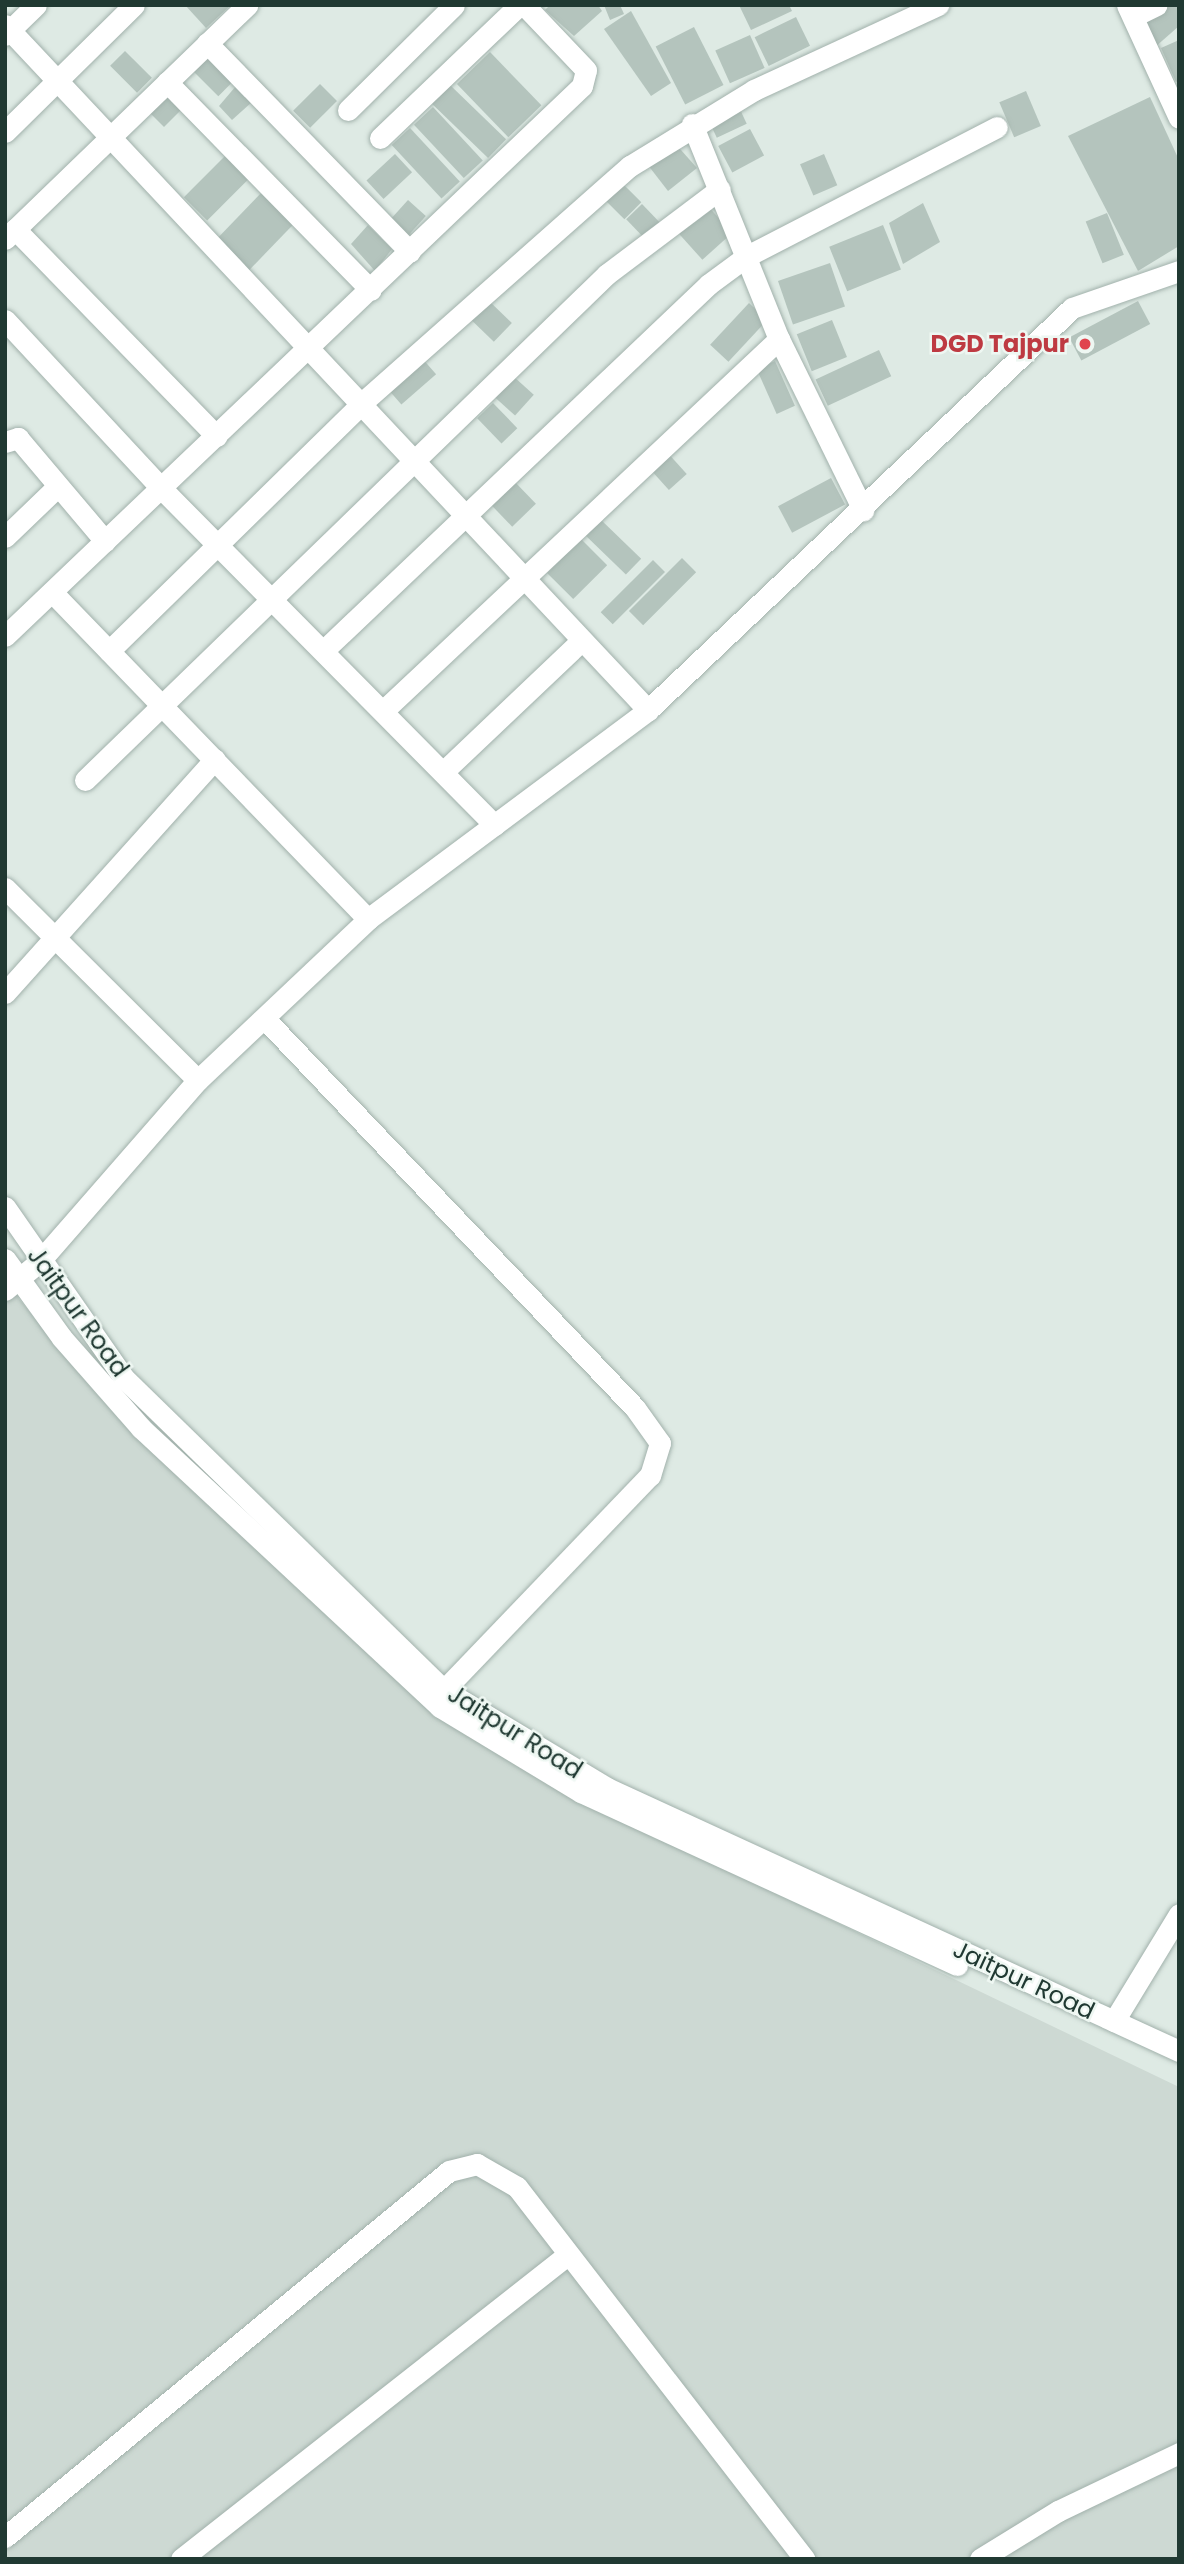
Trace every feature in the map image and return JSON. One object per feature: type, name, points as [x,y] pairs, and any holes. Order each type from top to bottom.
[{"type":"street","points":[[36,5],[7,30],[364,401],[415,460],[648,710]]},
{"type":"street","points":[[5,132],[134,5]]},
{"type":"street","points":[[216,436],[10,234],[246,5]]},
{"type":"street","points":[[348,110],[454,5]]},
{"type":"street","points":[[109,652],[364,401],[630,166],[692,124],[938,5]]},
{"type":"street","points":[[1157,5],[1130,11],[1179,118]]},
{"type":"street","points":[[5,636],[311,348],[587,78],[528,7],[380,138]]},
{"type":"street","points":[[207,43],[410,252]]},
{"type":"street","points":[[167,82],[371,290]]},
{"type":"street","points":[[692,124],[779,339],[863,510]]},
{"type":"street","points":[[324,650],[464,513],[747,256],[997,127]]},
{"type":"street","points":[[85,780],[607,274],[720,189]]},
{"type":"street","points":[[12,1284],[39,1262],[198,1080],[368,919],[648,710],[863,510],[1072,308],[1179,271]]},
{"type":"street","points":[[5,320],[161,488],[384,710],[494,825]]},
{"type":"street","points":[[384,710],[779,339]]},
{"type":"street","points":[[5,442],[18,438],[105,541]]},
{"type":"street","points":[[5,537],[57,487]]},
{"type":"street","points":[[52,592],[368,919]]},
{"type":"street","points":[[444,771],[582,640]]},
{"type":"street","points":[[5,993],[215,759]]},
{"type":"street","points":[[5,888],[58,936],[198,1080]]},
{"type":"street","points":[[264,1018],[635,1408],[660,1443],[650,1475],[444,1690]]},
{"type":"street","name":"Jaitpur Road","points":[[5,1207],[39,1262],[124,1378],[444,1690],[607,1788],[1179,2051]]},
{"type":"street","name":"Jaitpur Road","points":[[5,1259],[12,1284],[141,1427],[460,1721],[623,1812],[1179,2066]]},
{"type":"street","points":[[1114,2021],[1179,1914]]},
{"type":"street","points":[[5,2537],[449,2171],[477,2164],[498,2173],[517,2187],[804,2559]]},
{"type":"street","points":[[181,2559],[568,2255]]},
{"type":"street","points":[[980,2559],[1058,2511],[1179,2453]]},
{"type":"shaded area","points":[[5,1282],[43,1328],[429,1704],[575,1797],[1179,2087],[1179,2559],[5,2559]]},
{"type":"building","points":[[185,5],[231,5],[206,28]]},
{"type":"building","points":[[550,5],[598,5],[602,11],[574,36],[545,10]]},
{"type":"building","points":[[604,5],[620,5],[624,14],[610,20]]},
{"type":"building","points":[[739,5],[789,5],[792,11],[751,30]]},
{"type":"building","points":[[1171,5],[1179,5],[1179,26],[1154,48],[1144,16]]},
{"type":"building","points":[[631,11],[671,83],[651,96],[604,29]]},
{"type":"building","points":[[796,17],[810,46],[769,66],[755,37]]},
{"type":"building","points":[[694,27],[724,85],[685,104],[656,47]]},
{"type":"building","points":[[750,35],[765,68],[730,83],[715,50]]},
{"type":"building","points":[[1179,40],[1179,80],[1176,82],[1161,48]]},
{"type":"building","points":[[125,51],[152,78],[137,93],[110,66]]},
{"type":"building","points":[[490,52],[541,105],[508,137],[457,84]]},
{"type":"building","points":[[207,58],[232,83],[218,96],[194,71]]},
{"type":"building","points":[[320,84],[337,101],[310,128],[293,111]]},
{"type":"building","points":[[450,85],[506,139],[488,158],[432,104]]},
{"type":"building","points":[[236,86],[252,102],[232,120],[219,106]]},
{"type":"building","points":[[1026,91],[1041,126],[1014,137],[999,102]]},
{"type":"building","points":[[164,93],[181,110],[164,127],[147,110]]},
{"type":"building","points":[[1150,97],[1179,160],[1179,246],[1138,271],[1068,136]]},
{"type":"building","points":[[737,103],[747,124],[717,138],[707,117]]},
{"type":"building","points":[[433,107],[483,160],[464,178],[414,125]]},
{"type":"building","points":[[410,128],[460,181],[442,198],[392,145]]},
{"type":"building","points":[[750,129],[764,155],[732,172],[718,146]]},
{"type":"building","points":[[673,141],[697,168],[668,191],[644,160]]},
{"type":"building","points":[[227,154],[250,177],[207,220],[184,197]]},
{"type":"building","points":[[395,154],[412,172],[384,199],[366,181]]},
{"type":"building","points":[[824,154],[837,185],[813,195],[800,164]]},
{"type":"building","points":[[618,179],[641,202],[624,219],[601,196]]},
{"type":"building","points":[[264,190],[296,221],[249,270],[217,239]]},
{"type":"building","points":[[408,200],[426,216],[407,237],[389,221]]},
{"type":"building","points":[[923,203],[940,242],[903,264],[889,223]]},
{"type":"building","points":[[642,204],[661,224],[646,239],[626,219]]},
{"type":"building","points":[[706,204],[732,233],[702,260],[676,231]]},
{"type":"building","points":[[1107,213],[1124,255],[1103,263],[1086,222]]},
{"type":"building","points":[[368,225],[392,249],[375,271],[351,244]]},
{"type":"building","points":[[883,225],[901,270],[847,291],[829,247]]},
{"type":"building","points":[[830,263],[845,306],[793,324],[778,281]]},
{"type":"building","points":[[486,298],[512,323],[494,342],[468,317]]},
{"type":"building","points":[[1138,301],[1150,324],[1081,361],[1069,338]]},
{"type":"building","points":[[749,303],[767,320],[728,362],[710,345]]},
{"type":"building","points":[[832,320],[847,357],[812,371],[797,334]]},
{"type":"building","points":[[879,350],[891,376],[828,406],[816,380]]},
{"type":"building","points":[[421,357],[436,374],[401,405],[386,387]]},
{"type":"building","points":[[775,361],[795,406],[777,414],[757,369]]},
{"type":"building","points":[[513,376],[534,395],[515,416],[494,397]]},
{"type":"building","points":[[493,403],[517,428],[501,443],[477,418]]},
{"type":"building","points":[[666,451],[687,474],[669,490],[648,467]]},
{"type":"building","points":[[831,478],[845,504],[792,533],[778,506]]},
{"type":"building","points":[[513,480],[536,504],[512,527],[489,503]]},
{"type":"building","points":[[598,517],[641,559],[626,575],[583,533]]},
{"type":"building","points":[[581,539],[607,565],[573,599],[547,573]]},
{"type":"building","points":[[682,558],[696,572],[643,625],[629,611]]},
{"type":"building","points":[[653,560],[665,572],[613,624],[601,612]]},
{"type":"place","name":"DGD Tajpur","points":[[1085,344]]}]
